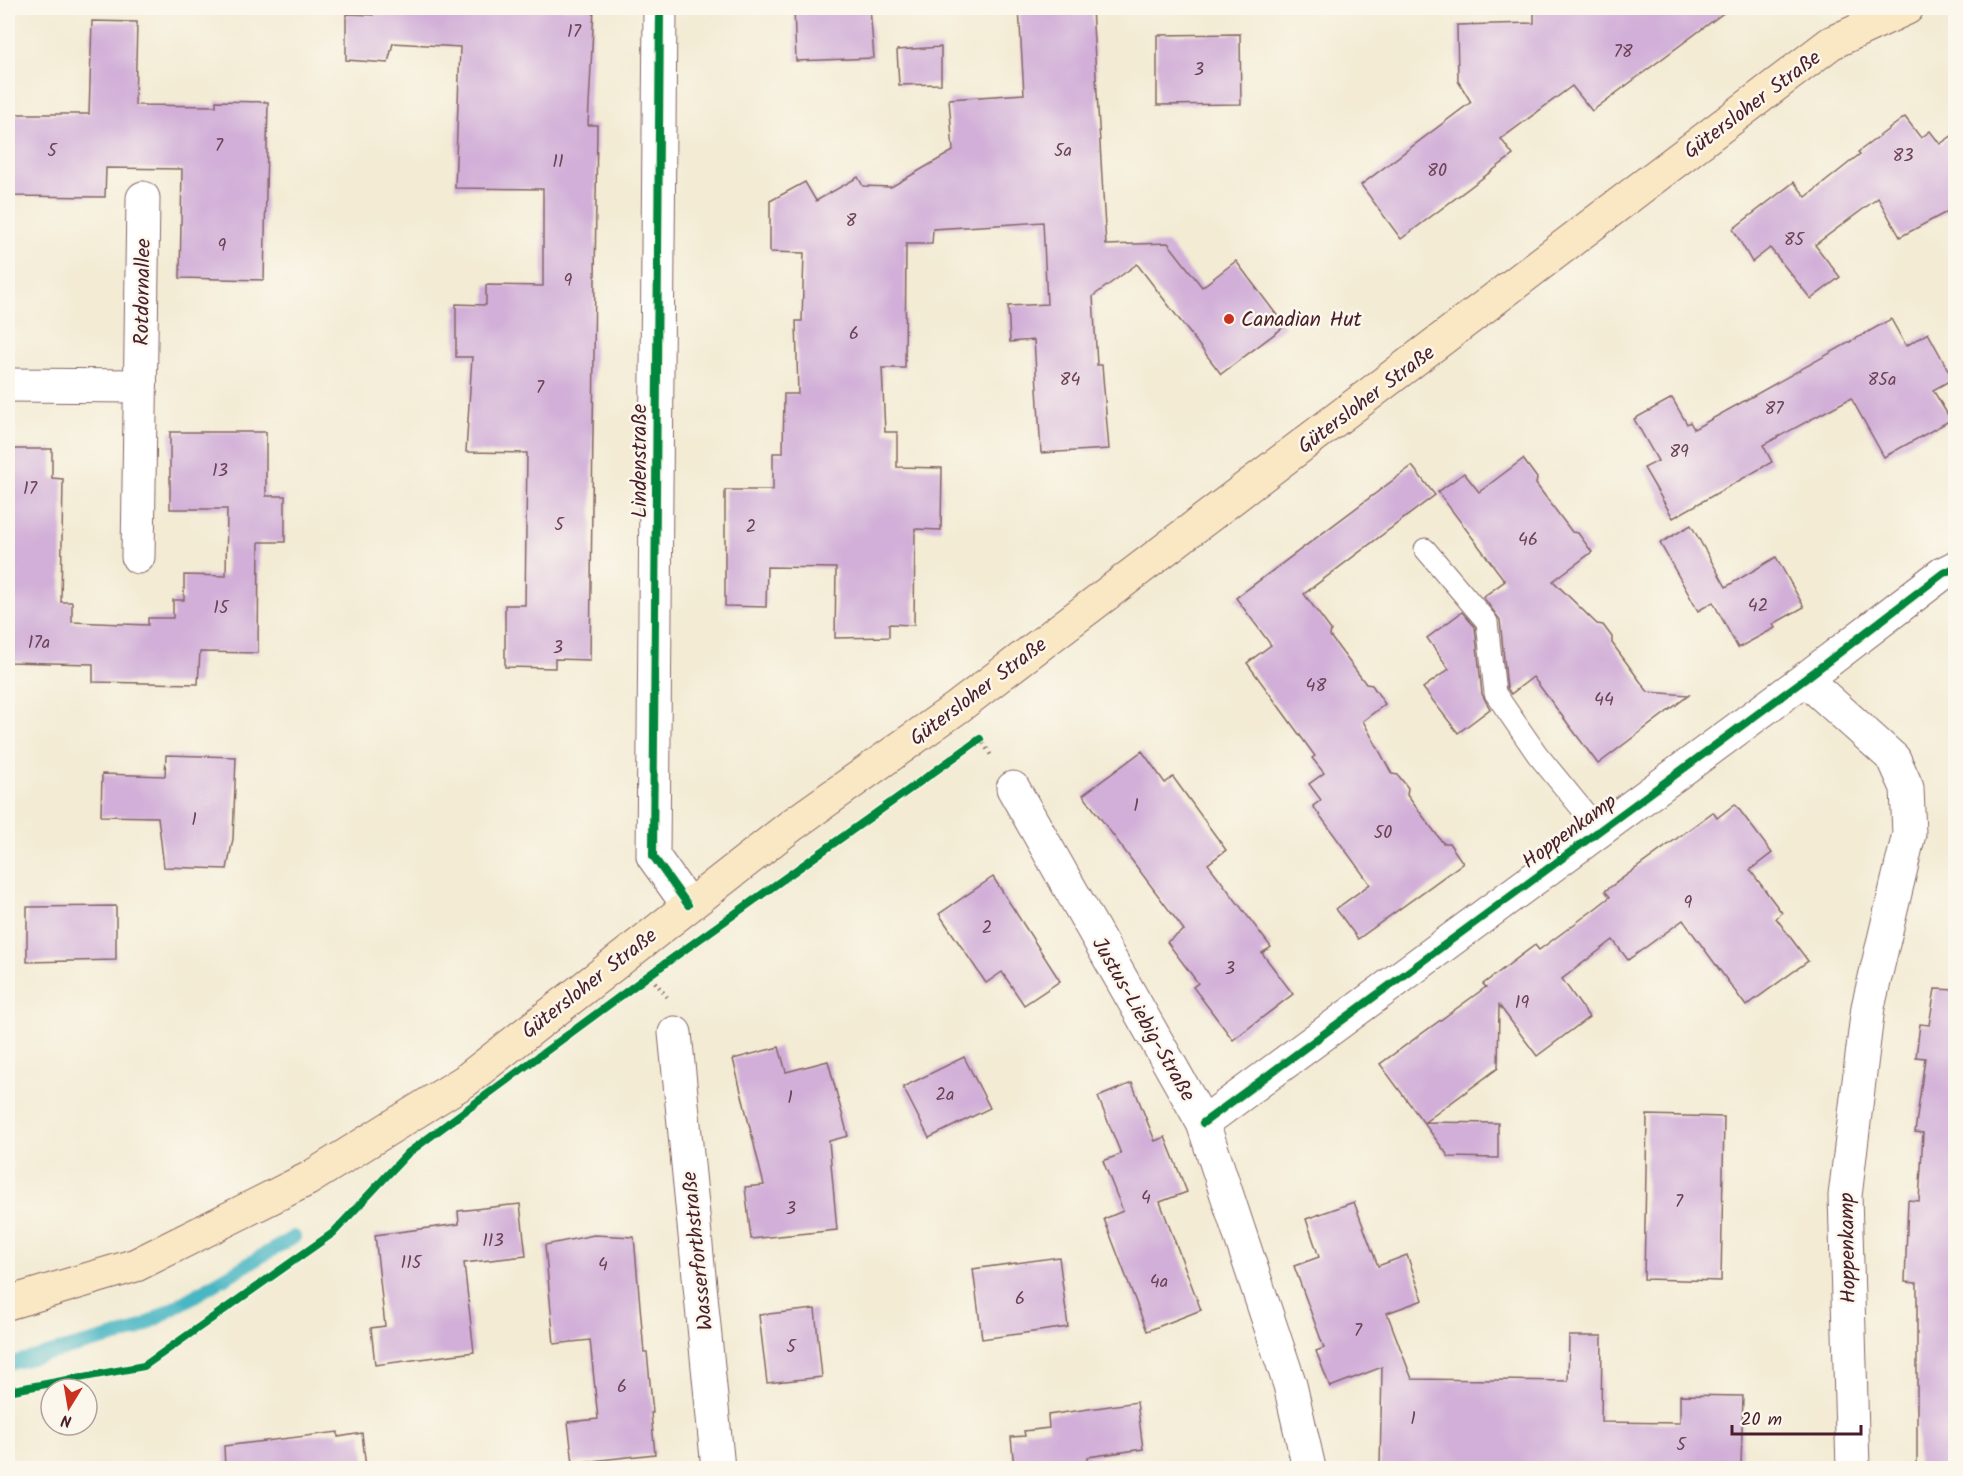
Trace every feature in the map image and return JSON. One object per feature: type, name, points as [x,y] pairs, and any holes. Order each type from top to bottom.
[{"type":"main road","name":"Gütersloher Straße","points":[[8,1302],[136,1264],[308,1179],[465,1081],[792,825],[958,707],[1831,43],[1907,8]]},
{"type":"street","name":"Lindenstraße","points":[[660,8],[654,856],[688,905]]},
{"type":"street","name":"Rotdornallee","points":[[138,557],[143,198]]},
{"type":"street","points":[[8,384],[140,386]]},
{"type":"street","name":"Hoppenkamp","points":[[1203,1123],[1805,679],[1941,574],[1956,567]]},
{"type":"street","name":"Hoppenkamp","points":[[1805,679],[1894,759],[1907,788],[1909,834],[1868,1007],[1845,1196],[1853,1468]]},
{"type":"street","name":"Justus-Liebig-Straße","points":[[1012,788],[1203,1123],[1290,1386],[1308,1468]]},
{"type":"street","name":"Wasserforthstraße","points":[[675,1033],[718,1468]]},
{"type":"lane","points":[[1425,549],[1486,622],[1495,693],[1537,754],[1600,831]]},
{"type":"path","points":[[958,707],[1012,788]]},
{"type":"path","points":[[970,746],[980,738]]},
{"type":"building","points":[[373,8],[594,8],[588,125],[597,125],[590,660],[555,659],[555,668],[505,667],[505,605],[525,605],[527,453],[466,452],[472,357],[456,357],[456,304],[486,305],[486,285],[543,286],[543,189],[455,188],[460,47],[393,43],[388,63],[346,60],[346,14],[373,15]]},
{"type":"building","points":[[794,8],[870,8],[874,58],[796,61]]},
{"type":"building","points":[[1019,8],[1092,8],[1106,245],[1168,243],[1202,287],[1236,261],[1285,326],[1221,374],[1137,264],[1093,296],[1097,365],[1102,365],[1109,449],[1041,453],[1034,340],[1010,342],[1008,306],[1047,304],[1043,222],[933,229],[932,244],[906,244],[905,368],[882,368],[885,432],[897,432],[897,467],[942,468],[941,530],[915,529],[914,625],[889,624],[889,637],[835,638],[836,568],[767,567],[766,607],[725,606],[725,490],[773,490],[773,453],[783,453],[784,394],[798,394],[796,321],[802,321],[804,253],[770,252],[770,201],[805,182],[816,201],[858,177],[863,186],[891,187],[953,151],[949,99],[1024,94]]},
{"type":"building","points":[[1534,8],[1730,8],[1592,111],[1572,86],[1501,139],[1513,155],[1401,239],[1361,185],[1471,102],[1458,81],[1457,25],[1534,23]]},
{"type":"building","points":[[92,21],[137,22],[135,105],[216,106],[216,101],[268,102],[264,280],[180,278],[182,169],[106,168],[105,197],[8,196],[8,114],[89,114]]},
{"type":"building","points":[[1240,34],[1241,104],[1157,105],[1157,35]]},
{"type":"building","points":[[941,47],[941,84],[899,85],[897,50]]},
{"type":"building","points":[[1905,117],[1921,138],[1930,131],[1940,144],[1956,133],[1956,207],[1900,237],[1878,198],[1815,245],[1840,277],[1811,299],[1770,248],[1752,262],[1733,229],[1794,182],[1806,197],[1860,154],[1858,152]]},
{"type":"building","points":[[1891,319],[1906,346],[1928,333],[1953,379],[1933,390],[1951,420],[1884,457],[1851,398],[1763,445],[1772,462],[1673,518],[1644,468],[1658,461],[1634,419],[1672,398],[1687,424],[1690,422],[1694,429]]},
{"type":"building","points":[[170,432],[266,432],[266,496],[285,496],[285,542],[259,542],[258,653],[200,652],[198,684],[93,682],[93,664],[8,662],[8,449],[52,449],[52,478],[63,479],[61,602],[72,602],[72,622],[148,625],[148,618],[173,618],[173,600],[184,600],[184,575],[226,576],[227,509],[170,509]]},
{"type":"building","points":[[1523,459],[1537,478],[1536,484],[1572,532],[1578,533],[1592,552],[1553,581],[1597,624],[1603,625],[1612,637],[1612,643],[1648,692],[1689,695],[1598,764],[1533,677],[1511,694],[1507,688],[1500,620],[1483,597],[1505,581],[1438,492],[1464,473],[1479,492]]},
{"type":"building","points":[[1412,466],[1435,495],[1304,594],[1331,630],[1330,636],[1366,684],[1372,685],[1385,704],[1363,721],[1392,774],[1398,775],[1408,788],[1407,795],[1443,843],[1449,843],[1463,863],[1358,939],[1336,909],[1370,884],[1313,806],[1321,800],[1309,784],[1324,773],[1312,758],[1315,756],[1247,663],[1271,645],[1236,598]]},
{"type":"building","points":[[1691,525],[1726,587],[1776,557],[1804,607],[1773,624],[1775,628],[1738,648],[1713,602],[1698,611],[1660,543]]},
{"type":"building","points":[[1462,612],[1475,627],[1482,694],[1490,709],[1458,733],[1423,688],[1449,669],[1427,638]]},
{"type":"building","points":[[1142,751],[1165,783],[1173,777],[1226,850],[1208,864],[1271,947],[1262,953],[1293,994],[1233,1040],[1193,987],[1198,983],[1167,942],[1184,930],[1083,795]]},
{"type":"building","points":[[166,755],[236,757],[233,839],[227,869],[164,867],[158,817],[101,816],[102,774],[165,776]]},
{"type":"building","points":[[1735,804],[1772,853],[1750,870],[1782,913],[1776,918],[1808,961],[1746,1006],[1683,920],[1628,960],[1613,940],[1562,979],[1589,1017],[1537,1056],[1499,1005],[1498,1068],[1425,1122],[1498,1123],[1498,1158],[1449,1157],[1380,1064],[1486,987],[1483,984],[1535,945],[1539,950],[1592,911],[1610,897],[1605,891],[1713,812],[1717,818]]},
{"type":"building","points":[[993,877],[1060,981],[1024,1005],[1002,972],[986,983],[939,914]]},
{"type":"building","points":[[116,906],[116,960],[27,962],[27,907]]},
{"type":"building","points":[[1935,989],[1956,990],[1956,1468],[1917,1468],[1917,1283],[1905,1282],[1908,1200],[1919,1201],[1923,1133],[1915,1132],[1925,1058],[1916,1057],[1920,1024],[1929,1025]]},
{"type":"building","points":[[779,1047],[786,1072],[828,1061],[848,1136],[829,1141],[837,1230],[751,1239],[745,1187],[764,1185],[733,1059]]},
{"type":"building","points":[[964,1057],[990,1108],[929,1138],[903,1087]]},
{"type":"building","points":[[1132,1083],[1155,1141],[1165,1137],[1187,1192],[1160,1202],[1201,1310],[1147,1331],[1104,1219],[1123,1211],[1103,1161],[1121,1154],[1098,1097]]},
{"type":"building","points":[[1647,1115],[1724,1117],[1721,1281],[1644,1279]]},
{"type":"building","points":[[1354,1202],[1378,1266],[1407,1255],[1423,1300],[1387,1313],[1412,1379],[1568,1381],[1569,1336],[1602,1336],[1601,1422],[1680,1423],[1680,1395],[1743,1396],[1741,1466],[1380,1468],[1382,1367],[1330,1387],[1316,1351],[1324,1348],[1294,1266],[1319,1257],[1306,1219]]},
{"type":"building","points":[[520,1204],[526,1256],[464,1263],[474,1352],[375,1365],[371,1328],[385,1326],[375,1235],[459,1224],[458,1211]]},
{"type":"building","points":[[594,1235],[634,1237],[644,1352],[647,1352],[653,1413],[651,1413],[655,1454],[573,1463],[568,1422],[598,1419],[590,1340],[554,1344],[545,1245]]},
{"type":"building","points":[[1059,1257],[1068,1327],[982,1339],[973,1269]]},
{"type":"building","points":[[815,1309],[822,1377],[767,1383],[759,1315]]},
{"type":"building","points":[[1137,1402],[1143,1449],[1088,1457],[1088,1468],[1014,1468],[1011,1437],[1025,1436],[1024,1431],[1049,1428],[1048,1415]]},
{"type":"building","points":[[338,1432],[338,1437],[362,1433],[366,1468],[225,1468],[224,1446]]},
{"type":"waterway","points":[[8,1364],[135,1331],[294,1237]]},
{"type":"cycle path","points":[[660,8],[653,856],[688,905]]},
{"type":"cycle path","points":[[1203,1123],[1805,679],[1942,574],[1956,567]]},
{"type":"cycle path","points":[[8,1391],[144,1366],[333,1233],[408,1153],[649,975],[980,739]]},
{"type":"place","name":"Canadian Hut","points":[[1229,319]]}]
